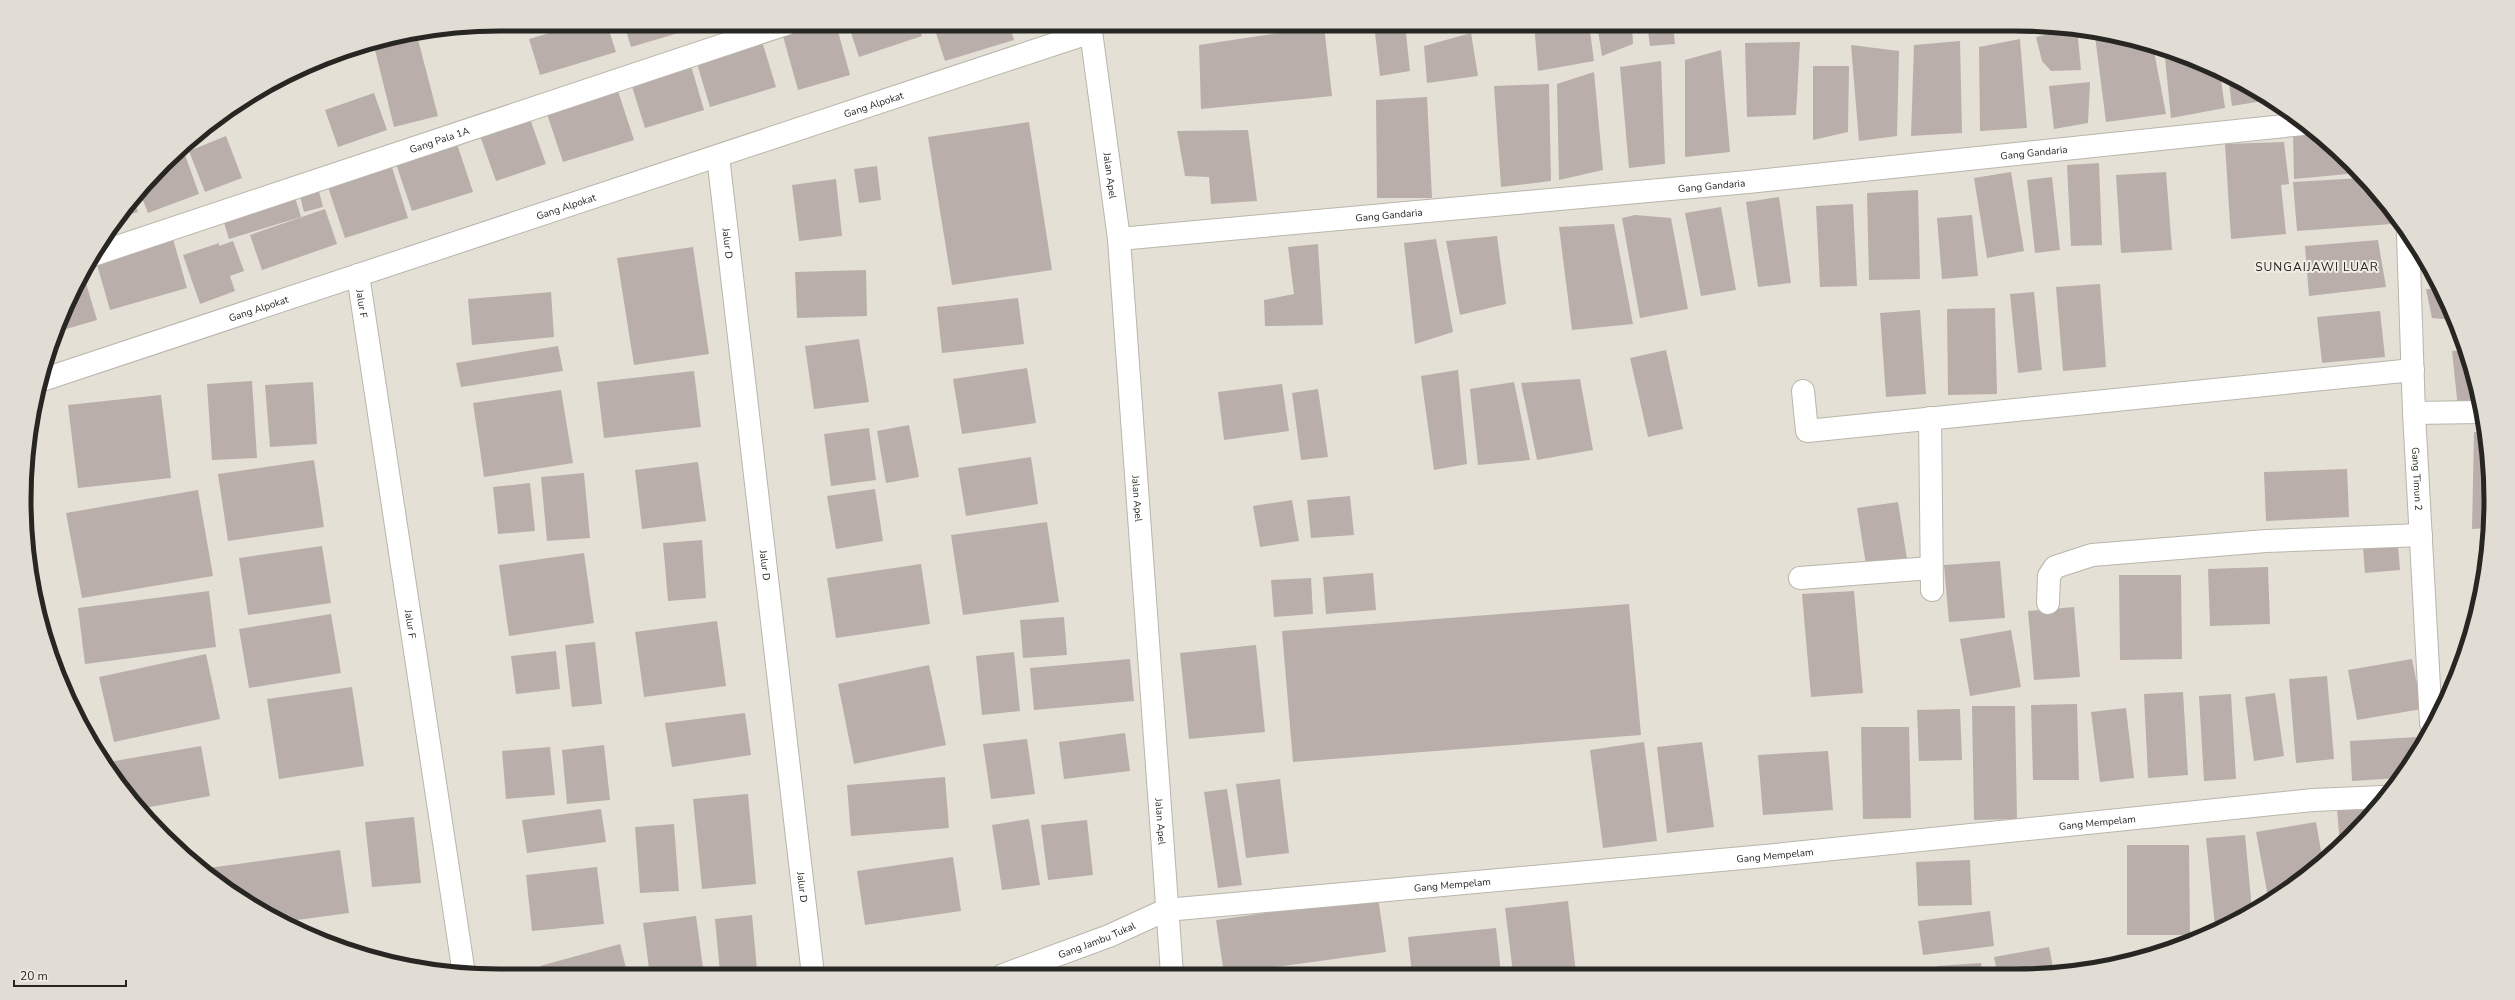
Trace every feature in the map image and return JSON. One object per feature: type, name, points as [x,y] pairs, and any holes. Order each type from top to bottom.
[{"type":"street","name":"Gang Pala 1A","points":[[102,252],[765,31]]},
{"type":"street","name":"Gang Alpokat","points":[[47,378],[718,156],[1077,31]]},
{"type":"street","name":"Jalan Apel","points":[[1092,31],[1119,239],[1166,910],[1172,969]]},
{"type":"street","name":"Gang Gandaria","points":[[1119,239],[1748,182],[2296,125]]},
{"type":"street","name":"Jalur D","points":[[718,156],[812,969]]},
{"type":"street","name":"Gang Timun 2","points":[[2408,245],[2414,413],[2432,715]]},
{"type":"street","name":"Jalur F","points":[[358,275],[463,967]]},
{"type":"street","points":[[1802,391],[1807,430],[2412,370]]},
{"type":"street","points":[[2414,413],[2476,412]]},
{"type":"street","points":[[1930,418],[1932,590]]},
{"type":"street","points":[[2048,603],[2049,576],[2055,567],[2092,555],[2266,541],[2421,535]]},
{"type":"street","points":[[1800,578],[1932,568]]},
{"type":"street","name":"Gang Mempelam","points":[[1166,910],[1757,857],[2159,814],[2313,800],[2378,797]]},
{"type":"street","name":"Gang Jambu Tukal","points":[[1019,969],[1109,936],[1166,910]]},
{"type":"building","points":[[556,31],[609,31],[616,52],[540,75],[529,39]]},
{"type":"building","points":[[626,31],[685,31],[631,47]]},
{"type":"building","points":[[782,31],[838,31],[850,75],[798,90]]},
{"type":"building","points":[[850,31],[920,31],[922,36],[859,57]]},
{"type":"building","points":[[935,31],[1011,31],[1014,40],[945,61]]},
{"type":"building","points":[[1291,31],[1325,31],[1332,96],[1201,109],[1199,45]]},
{"type":"building","points":[[1375,31],[1406,31],[1410,71],[1380,76]]},
{"type":"building","points":[[1535,31],[1590,31],[1594,61],[1538,71]]},
{"type":"building","points":[[1598,31],[1632,31],[1633,44],[1602,56]]},
{"type":"building","points":[[1648,31],[1674,31],[1675,44],[1650,46]]},
{"type":"building","points":[[1471,33],[1478,76],[1427,83],[1424,46]]},
{"type":"building","points":[[2055,33],[2078,35],[2081,70],[2051,71],[2042,61],[2036,37]]},
{"type":"building","points":[[761,38],[776,87],[710,107],[695,57]]},
{"type":"building","points":[[2095,38],[2154,52],[2166,114],[2106,122]]},
{"type":"building","points":[[418,39],[438,116],[394,127],[375,48]]},
{"type":"building","points":[[2020,39],[2027,128],[1980,131],[1979,47]]},
{"type":"building","points":[[1960,41],[1962,133],[1911,136],[1914,45]]},
{"type":"building","points":[[1800,42],[1796,115],[1747,117],[1745,43]]},
{"type":"building","points":[[1851,45],[1899,51],[1897,136],[1859,141]]},
{"type":"building","points":[[1721,50],[1730,152],[1685,157],[1685,60]]},
{"type":"building","points":[[2165,56],[2221,78],[2225,108],[2171,118]]},
{"type":"building","points":[[689,59],[704,110],[645,128],[629,77]]},
{"type":"building","points":[[1661,61],[1665,164],[1629,168],[1620,67]]},
{"type":"building","points":[[1813,66],[1849,66],[1848,132],[1813,140]]},
{"type":"building","points":[[1594,72],[1603,170],[1559,180],[1557,84]]},
{"type":"building","points":[[2090,82],[2088,123],[2054,129],[2049,86]]},
{"type":"building","points":[[2229,83],[2262,101],[2232,106]]},
{"type":"building","points":[[1549,84],[1551,181],[1501,187],[1494,86]]},
{"type":"building","points":[[616,85],[634,140],[563,162],[545,108]]},
{"type":"building","points":[[374,93],[387,130],[338,147],[325,110]]},
{"type":"building","points":[[1427,97],[1432,198],[1377,198],[1376,100]]},
{"type":"building","points":[[528,113],[546,164],[496,181],[478,130]]},
{"type":"building","points":[[1029,122],[1052,270],[952,285],[928,137]]},
{"type":"building","points":[[1248,130],[1257,201],[1211,204],[1209,177],[1185,176],[1177,131]]},
{"type":"building","points":[[2308,134],[2352,174],[2294,179],[2293,135]]},
{"type":"building","points":[[226,136],[242,178],[205,192],[189,151]]},
{"type":"building","points":[[455,138],[473,192],[412,211],[394,158]]},
{"type":"building","points":[[2284,142],[2289,184],[2281,185],[2286,234],[2231,239],[2225,144]]},
{"type":"building","points":[[184,153],[199,194],[148,213],[142,197],[168,168]]},
{"type":"building","points":[[2099,163],[2102,245],[2071,246],[2067,165]]},
{"type":"building","points":[[391,164],[408,218],[345,238],[327,184]]},
{"type":"building","points":[[877,166],[881,200],[859,203],[854,169]]},
{"type":"building","points":[[2011,172],[2024,251],[1987,258],[1974,178]]},
{"type":"building","points":[[2166,172],[2172,250],[2121,253],[2116,175]]},
{"type":"building","points":[[2052,177],[2060,250],[2035,253],[2027,180]]},
{"type":"building","points":[[2356,178],[2387,214],[2392,224],[2297,231],[2293,182]]},
{"type":"building","points":[[836,179],[842,236],[799,241],[792,185]]},
{"type":"building","points":[[317,183],[323,207],[304,212],[298,188]]},
{"type":"building","points":[[1918,190],[1920,279],[1869,280],[1867,193]]},
{"type":"building","points":[[293,191],[301,217],[229,239],[221,213]]},
{"type":"building","points":[[1779,197],[1791,283],[1758,287],[1746,202]]},
{"type":"building","points":[[1853,204],[1857,286],[1820,287],[1816,206]]},
{"type":"building","points":[[135,205],[138,212],[127,215]]},
{"type":"building","points":[[1721,207],[1736,290],[1701,296],[1685,213]]},
{"type":"building","points":[[325,209],[337,244],[262,270],[250,235]]},
{"type":"building","points":[[1635,215],[1671,218],[1688,309],[1640,318],[1622,218]]},
{"type":"building","points":[[1972,215],[1978,276],[1942,279],[1937,218]]},
{"type":"building","points":[[1614,224],[1633,324],[1572,330],[1559,227]]},
{"type":"building","points":[[1497,236],[1506,304],[1460,315],[1446,241]]},
{"type":"building","points":[[173,239],[187,288],[110,310],[97,261]]},
{"type":"building","points":[[1436,239],[1453,332],[1415,344],[1404,243]]},
{"type":"building","points":[[2378,240],[2386,287],[2309,296],[2305,246]]},
{"type":"building","points":[[233,241],[244,271],[230,276],[235,291],[200,304],[183,255],[219,243],[219,246]]},
{"type":"building","points":[[1318,244],[1323,325],[1265,326],[1264,300],[1294,294],[1288,247]]},
{"type":"building","points":[[693,247],[709,354],[634,365],[617,258]]},
{"type":"building","points":[[866,270],[867,316],[797,318],[795,272]]},
{"type":"building","points":[[85,281],[97,320],[64,330]]},
{"type":"building","points":[[2100,284],[2106,367],[2063,371],[2056,287]]},
{"type":"building","points":[[2426,289],[2434,289],[2447,319],[2432,318]]},
{"type":"building","points":[[551,292],[554,337],[472,345],[468,299]]},
{"type":"building","points":[[2034,292],[2042,370],[2018,373],[2010,294]]},
{"type":"building","points":[[1018,298],[1024,344],[942,353],[937,307]]},
{"type":"building","points":[[1995,308],[1997,394],[1948,395],[1947,309]]},
{"type":"building","points":[[1920,310],[1926,394],[1886,397],[1880,313]]},
{"type":"building","points":[[2380,311],[2385,357],[2322,363],[2317,317]]},
{"type":"building","points":[[859,339],[869,402],[814,409],[805,346]]},
{"type":"building","points":[[558,346],[563,371],[461,387],[456,363]]},
{"type":"building","points":[[1666,350],[1683,429],[1648,437],[1630,358]]},
{"type":"building","points":[[2459,350],[2475,408],[2458,408],[2452,351]]},
{"type":"building","points":[[1027,368],[1036,423],[962,434],[953,379]]},
{"type":"building","points":[[1458,370],[1467,464],[1434,470],[1421,376]]},
{"type":"building","points":[[694,371],[701,427],[604,438],[597,382]]},
{"type":"building","points":[[1580,379],[1593,450],[1537,460],[1521,383]]},
{"type":"building","points":[[252,381],[257,458],[212,460],[207,384]]},
{"type":"building","points":[[313,382],[317,444],[270,447],[265,385]]},
{"type":"building","points":[[1514,382],[1530,460],[1478,465],[1470,389]]},
{"type":"building","points":[[1282,384],[1289,431],[1224,440],[1218,392]]},
{"type":"building","points":[[1318,389],[1328,457],[1301,460],[1292,393]]},
{"type":"building","points":[[561,390],[573,463],[484,477],[473,403]]},
{"type":"building","points":[[161,395],[171,478],[78,488],[68,405]]},
{"type":"building","points":[[909,425],[919,477],[886,483],[877,431]]},
{"type":"building","points":[[869,428],[876,480],[831,486],[824,434]]},
{"type":"building","points":[[2474,432],[2479,432],[2483,469],[2483,528],[2472,529]]},
{"type":"building","points":[[1031,457],[1038,504],[966,516],[958,468]]},
{"type":"building","points":[[314,460],[324,527],[228,541],[218,474]]},
{"type":"building","points":[[698,462],[706,521],[642,529],[635,470]]},
{"type":"building","points":[[2347,469],[2349,517],[2266,521],[2264,472]]},
{"type":"building","points":[[584,473],[590,538],[547,541],[541,477]]},
{"type":"building","points":[[530,483],[535,531],[498,534],[493,487]]},
{"type":"building","points":[[875,489],[883,541],[836,549],[827,496]]},
{"type":"building","points":[[198,490],[213,576],[82,598],[66,513]]},
{"type":"building","points":[[1350,496],[1354,535],[1311,538],[1307,500]]},
{"type":"building","points":[[1292,500],[1299,541],[1260,547],[1253,506]]},
{"type":"building","points":[[1898,502],[1907,559],[1866,565],[1857,508]]},
{"type":"building","points":[[1047,522],[1059,602],[963,615],[951,535]]},
{"type":"building","points":[[702,540],[706,598],[668,601],[663,543]]},
{"type":"building","points":[[2398,545],[2400,570],[2365,573],[2363,548]]},
{"type":"building","points":[[322,546],[331,603],[248,615],[239,558]]},
{"type":"building","points":[[584,553],[594,623],[509,636],[499,565]]},
{"type":"building","points":[[2000,561],[2005,618],[1949,622],[1944,565]]},
{"type":"building","points":[[921,564],[930,624],[836,638],[827,578]]},
{"type":"building","points":[[2268,567],[2270,624],[2210,626],[2208,569]]},
{"type":"building","points":[[1373,573],[1376,610],[1326,614],[1323,577]]},
{"type":"building","points":[[2119,575],[2181,575],[2182,659],[2120,660]]},
{"type":"building","points":[[1311,578],[1313,614],[1274,617],[1271,580]]},
{"type":"building","points":[[209,591],[216,647],[85,664],[78,608]]},
{"type":"building","points":[[1854,591],[1863,693],[1811,697],[1802,594]]},
{"type":"building","points":[[1629,604],[1641,735],[1293,762],[1282,631]]},
{"type":"building","points":[[2074,607],[2080,677],[2034,680],[2028,611]]},
{"type":"building","points":[[331,614],[341,673],[249,688],[239,629]]},
{"type":"building","points":[[1064,617],[1067,655],[1023,658],[1020,620]]},
{"type":"building","points":[[717,621],[726,686],[644,697],[635,632]]},
{"type":"building","points":[[2011,630],[2021,687],[1970,696],[1960,639]]},
{"type":"building","points":[[595,642],[602,704],[572,707],[565,645]]},
{"type":"building","points":[[1256,645],[1265,732],[1189,739],[1180,653]]},
{"type":"building","points":[[556,651],[560,689],[516,694],[511,656]]},
{"type":"building","points":[[1014,652],[1020,711],[982,715],[976,656]]},
{"type":"building","points":[[206,654],[220,719],[114,742],[99,677]]},
{"type":"building","points":[[1130,659],[1134,701],[1034,710],[1030,668]]},
{"type":"building","points":[[2412,659],[2422,709],[2357,720],[2348,670]]},
{"type":"building","points":[[929,665],[946,745],[854,764],[838,684]]},
{"type":"building","points":[[2327,676],[2334,759],[2296,763],[2289,679]]},
{"type":"building","points":[[352,687],[364,766],[279,779],[267,699]]},
{"type":"building","points":[[2183,692],[2188,775],[2148,778],[2144,694]]},
{"type":"building","points":[[2275,693],[2284,756],[2254,761],[2245,697]]},
{"type":"building","points":[[2231,694],[2236,779],[2204,781],[2199,696]]},
{"type":"building","points":[[2077,704],[2079,780],[2033,780],[2031,705]]},
{"type":"building","points":[[1972,706],[2015,706],[2017,819],[1974,820]]},
{"type":"building","points":[[2126,708],[2134,778],[2100,782],[2091,712]]},
{"type":"building","points":[[1960,709],[1962,760],[1919,761],[1917,710]]},
{"type":"building","points":[[745,713],[751,755],[672,767],[665,723]]},
{"type":"building","points":[[1861,727],[1909,727],[1911,818],[1863,819]]},
{"type":"building","points":[[1125,733],[1130,771],[1064,779],[1059,742]]},
{"type":"building","points":[[2417,737],[2417,740],[2392,778],[2352,781],[2350,741]]},
{"type":"building","points":[[1027,739],[1035,794],[991,799],[983,744]]},
{"type":"building","points":[[1644,742],[1657,841],[1603,848],[1590,750]]},
{"type":"building","points":[[1702,742],[1714,827],[1667,833],[1657,747]]},
{"type":"building","points":[[604,745],[610,800],[567,804],[562,750]]},
{"type":"building","points":[[201,746],[210,796],[146,808],[111,762]]},
{"type":"building","points":[[550,747],[555,795],[506,799],[502,751]]},
{"type":"building","points":[[1828,751],[1833,810],[1763,815],[1758,755]]},
{"type":"building","points":[[945,777],[949,828],[851,836],[847,785]]},
{"type":"building","points":[[1280,779],[1289,853],[1246,858],[1236,784]]},
{"type":"building","points":[[1227,789],[1242,885],[1218,888],[1204,792]]},
{"type":"building","points":[[748,794],[756,884],[702,889],[693,799]]},
{"type":"building","points":[[2369,807],[2339,839],[2337,809]]},
{"type":"building","points":[[601,809],[606,842],[527,853],[522,820]]},
{"type":"building","points":[[414,817],[421,883],[372,887],[365,822]]},
{"type":"building","points":[[1029,819],[1040,885],[1002,890],[992,825]]},
{"type":"building","points":[[1087,820],[1093,875],[1048,880],[1041,825]]},
{"type":"building","points":[[2316,822],[2322,855],[2301,872],[2268,895],[2256,832]]},
{"type":"building","points":[[674,824],[679,891],[640,893],[635,827]]},
{"type":"building","points":[[2245,835],[2252,905],[2215,924],[2206,838]]},
{"type":"building","points":[[2127,845],[2189,845],[2190,935],[2127,935]]},
{"type":"building","points":[[340,850],[349,913],[292,921],[239,890],[209,868]]},
{"type":"building","points":[[953,857],[961,911],[865,925],[857,871]]},
{"type":"building","points":[[1970,860],[1972,905],[1918,906],[1916,862]]},
{"type":"building","points":[[597,867],[604,924],[532,931],[526,875]]},
{"type":"building","points":[[1378,897],[1386,952],[1261,969],[1223,969],[1216,920]]},
{"type":"building","points":[[1568,901],[1576,969],[1513,969],[1505,908]]},
{"type":"building","points":[[1990,911],[1994,946],[1923,955],[1918,921]]},
{"type":"building","points":[[752,915],[757,969],[720,969],[715,919]]},
{"type":"building","points":[[696,916],[703,969],[649,969],[643,923]]},
{"type":"building","points":[[1496,928],[1501,969],[1411,969],[1408,937]]},
{"type":"building","points":[[620,944],[626,969],[541,969],[540,966]]},
{"type":"building","points":[[2049,947],[2053,967],[1996,969],[1994,957]]},
{"type":"building","points":[[1981,963],[1982,969],[1937,969],[1937,966]]},
{"type":"district","name":"SUNGAIJAWI LUAR","points":[[2317,267]]}]
